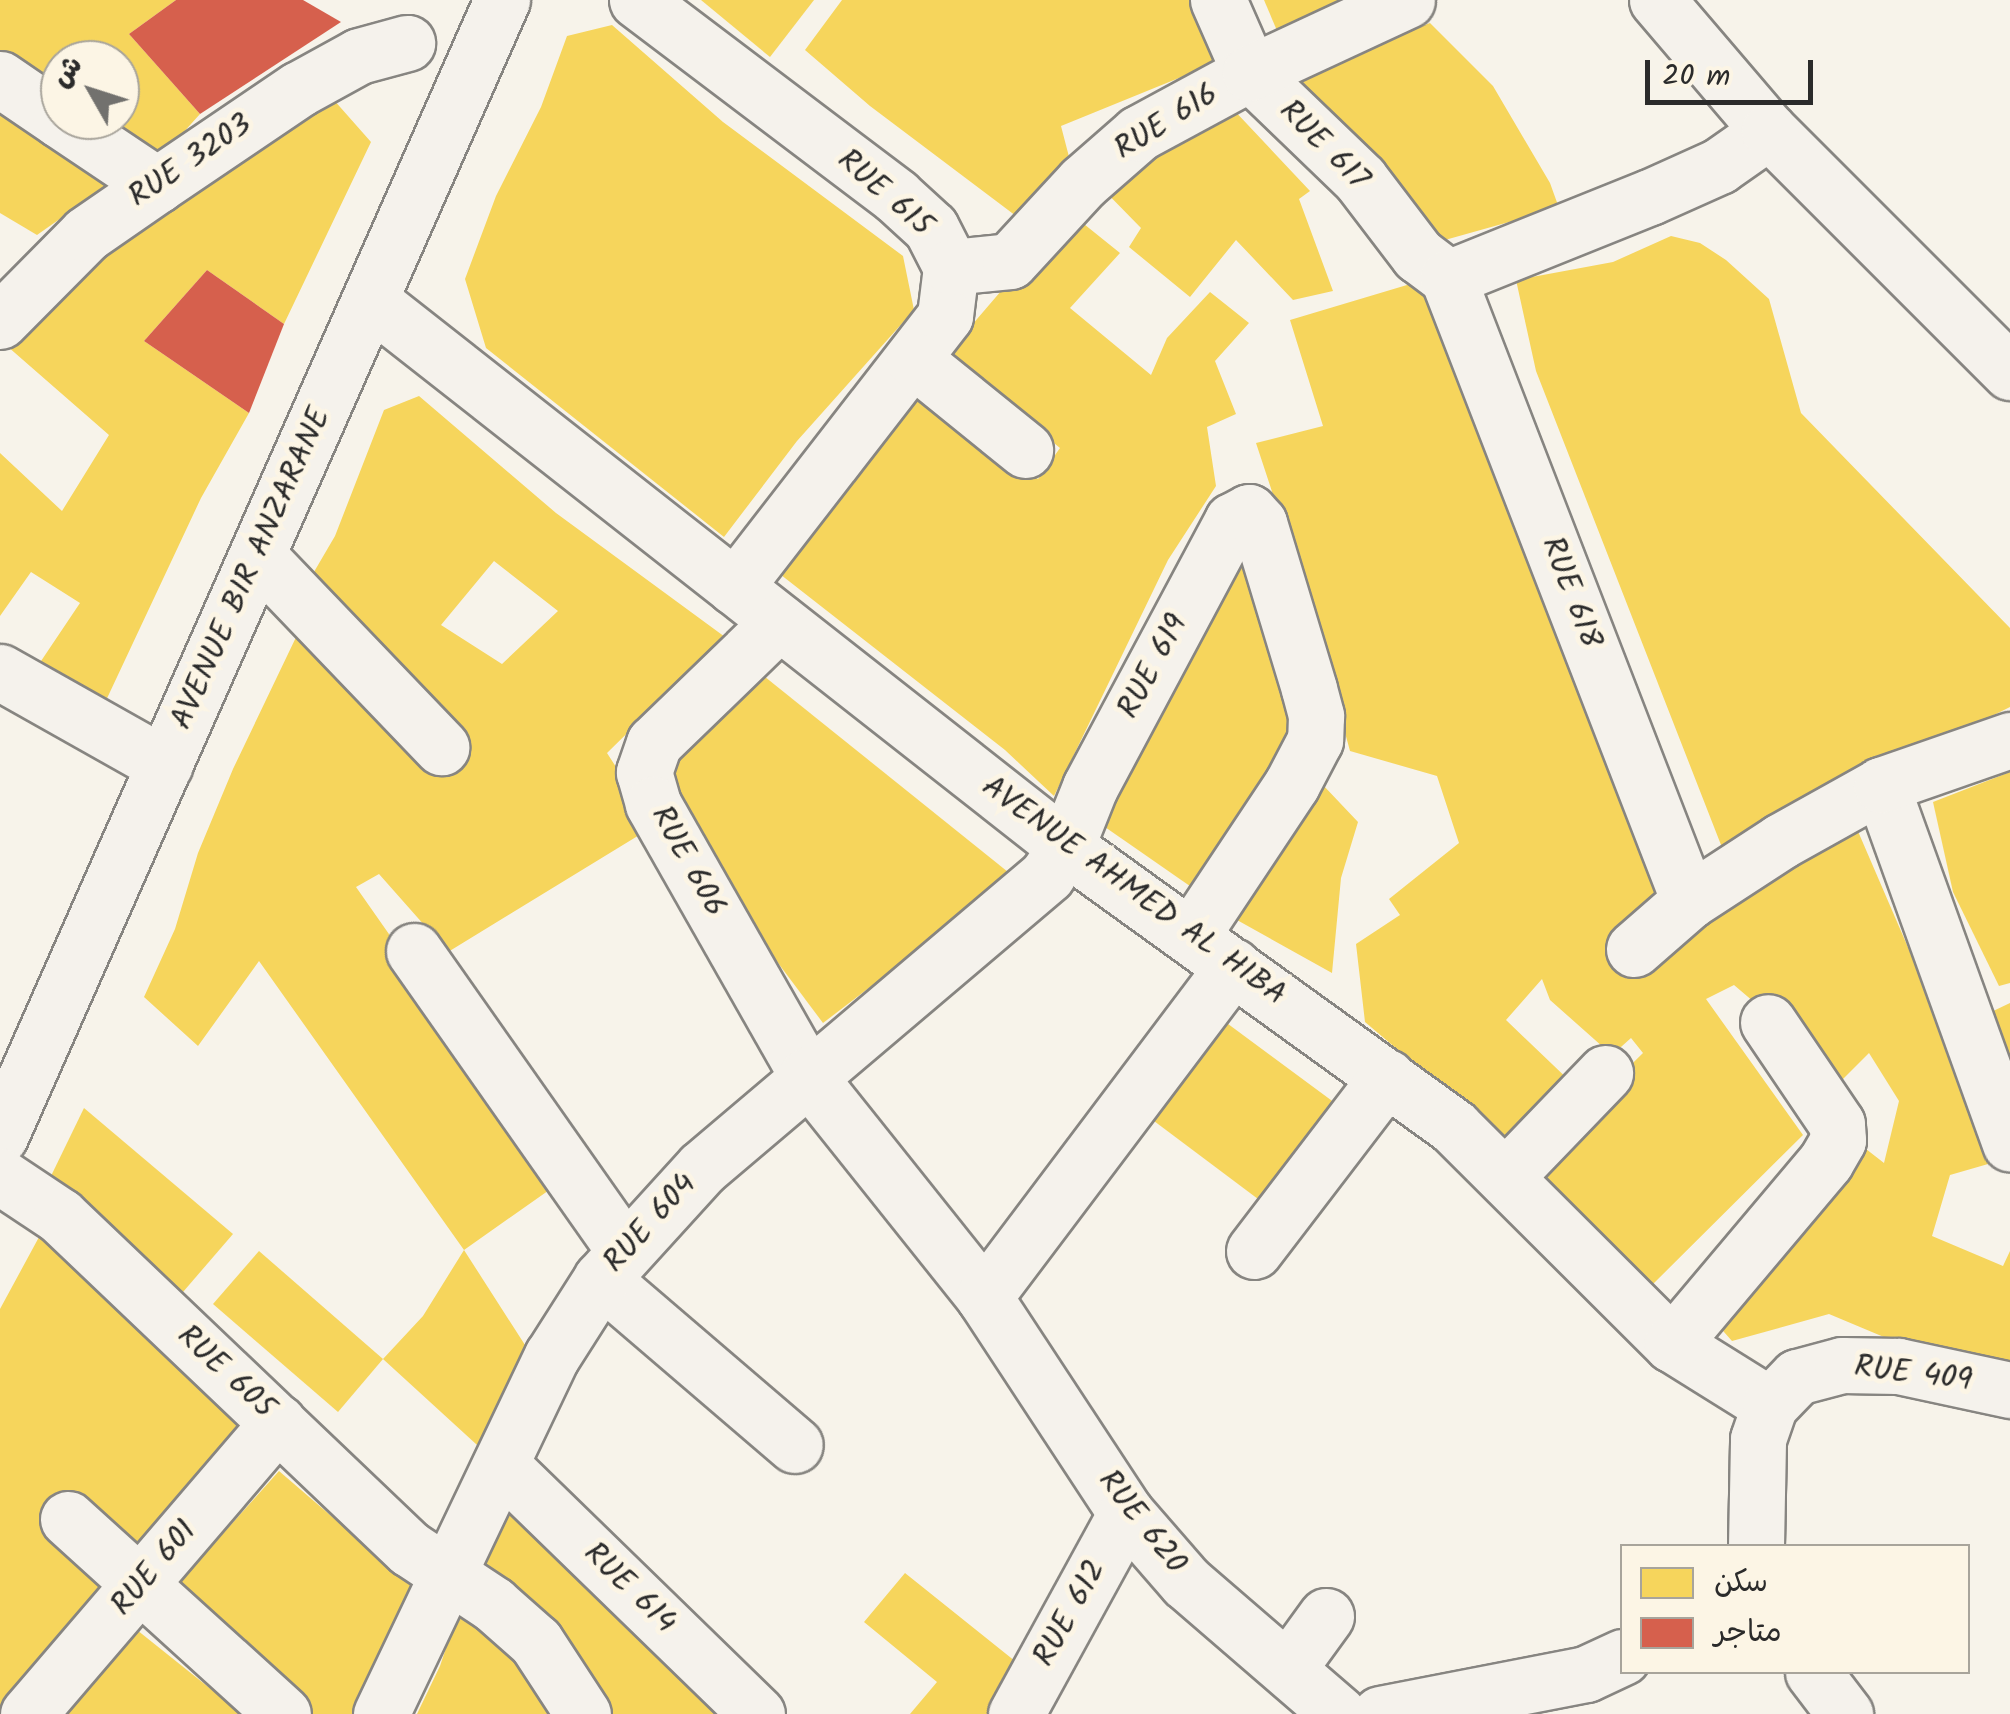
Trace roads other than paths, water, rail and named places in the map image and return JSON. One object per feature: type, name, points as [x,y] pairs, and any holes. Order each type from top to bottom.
[{"type":"street","name":"AVENUE BIR ANZARANE","points":[[0,1136],[502,0]]},
{"type":"street","name":"RUE 615","points":[[637,0],[896,196],[931,228],[951,267],[945,316],[734,587]]},
{"type":"street","name":"RUE 617","points":[[1218,0],[1250,73],[1360,179],[1418,255],[1448,278]]},
{"type":"street","name":"RUE 616","points":[[951,267],[1010,261],[1112,153],[1139,134],[1250,73],[1407,0]]},
{"type":"street","points":[[1657,0],[1769,130],[2010,372]]},
{"type":"street","points":[[398,21],[467,77]]},
{"type":"street","name":"RUE 3203","points":[[0,321],[86,234],[299,89],[360,56],[398,21]]},
{"type":"street","points":[[0,79],[40,106]]},
{"type":"street","points":[[1448,278],[1684,182],[1734,156],[1769,130]]},
{"type":"street","points":[[90,140],[157,185]]},
{"type":"street","name":"RUE 618","points":[[1448,278],[1689,902]]},
{"type":"street","name":"AVENUE AHMED AL HIBA","points":[[371,301],[1066,847],[1454,1128],[1672,1344],[1770,1405]]},
{"type":"street","points":[[914,360],[1024,450]]},
{"type":"street","name":"RUE 619","points":[[1066,847],[1090,787],[1232,521],[1249,512],[1259,523],[1313,702],[1315,740],[1212,951]]},
{"type":"street","points":[[258,556],[441,748]]},
{"type":"street","name":"RUE 606","points":[[778,622],[654,743],[644,772],[653,804],[807,1075]]},
{"type":"street","points":[[0,672],[165,765]]},
{"type":"street","points":[[1634,949],[1689,902],[1781,841],[1881,785],[2010,740]]},
{"type":"street","points":[[1881,785],[2010,1144]]},
{"type":"street","name":"RUE 604","points":[[382,1714],[552,1356],[613,1265],[702,1168],[807,1075],[1024,898],[1066,847]]},
{"type":"street","points":[[414,950],[613,1265],[795,1445]]},
{"type":"street","points":[[984,1296],[1212,951]]},
{"type":"street","points":[[1672,1344],[1826,1161],[1838,1140],[1837,1124],[1768,1022]]},
{"type":"street","points":[[1506,1176],[1604,1074]]},
{"type":"street","name":"RUE 620","points":[[807,1075],[984,1296],[1126,1514],[1186,1582],[1339,1714]]},
{"type":"street","points":[[1254,1252],[1387,1077]]},
{"type":"street","name":"RUE 605","points":[[0,1176],[60,1216],[410,1549],[493,1604],[536,1642],[582,1714]]},
{"type":"street","name":"RUE 409","points":[[1770,1405],[1796,1377],[1842,1365],[1898,1366],[2010,1390]]},
{"type":"street","points":[[1756,1544],[1758,1439],[1770,1405]]},
{"type":"street","name":"RUE 601","points":[[28,1714],[142,1586],[278,1422]]},
{"type":"street","name":"RUE 614","points":[[501,1465],[758,1714]]},
{"type":"street","name":"RUE 612","points":[[1016,1714],[1126,1514]]},
{"type":"street","points":[[68,1518],[283,1714]]},
{"type":"street","points":[[1289,1667],[1326,1616]]},
{"type":"street","points":[[1380,1714],[1568,1678],[1620,1658]]},
{"type":"street","points":[[1815,1674],[1845,1714]]}]
